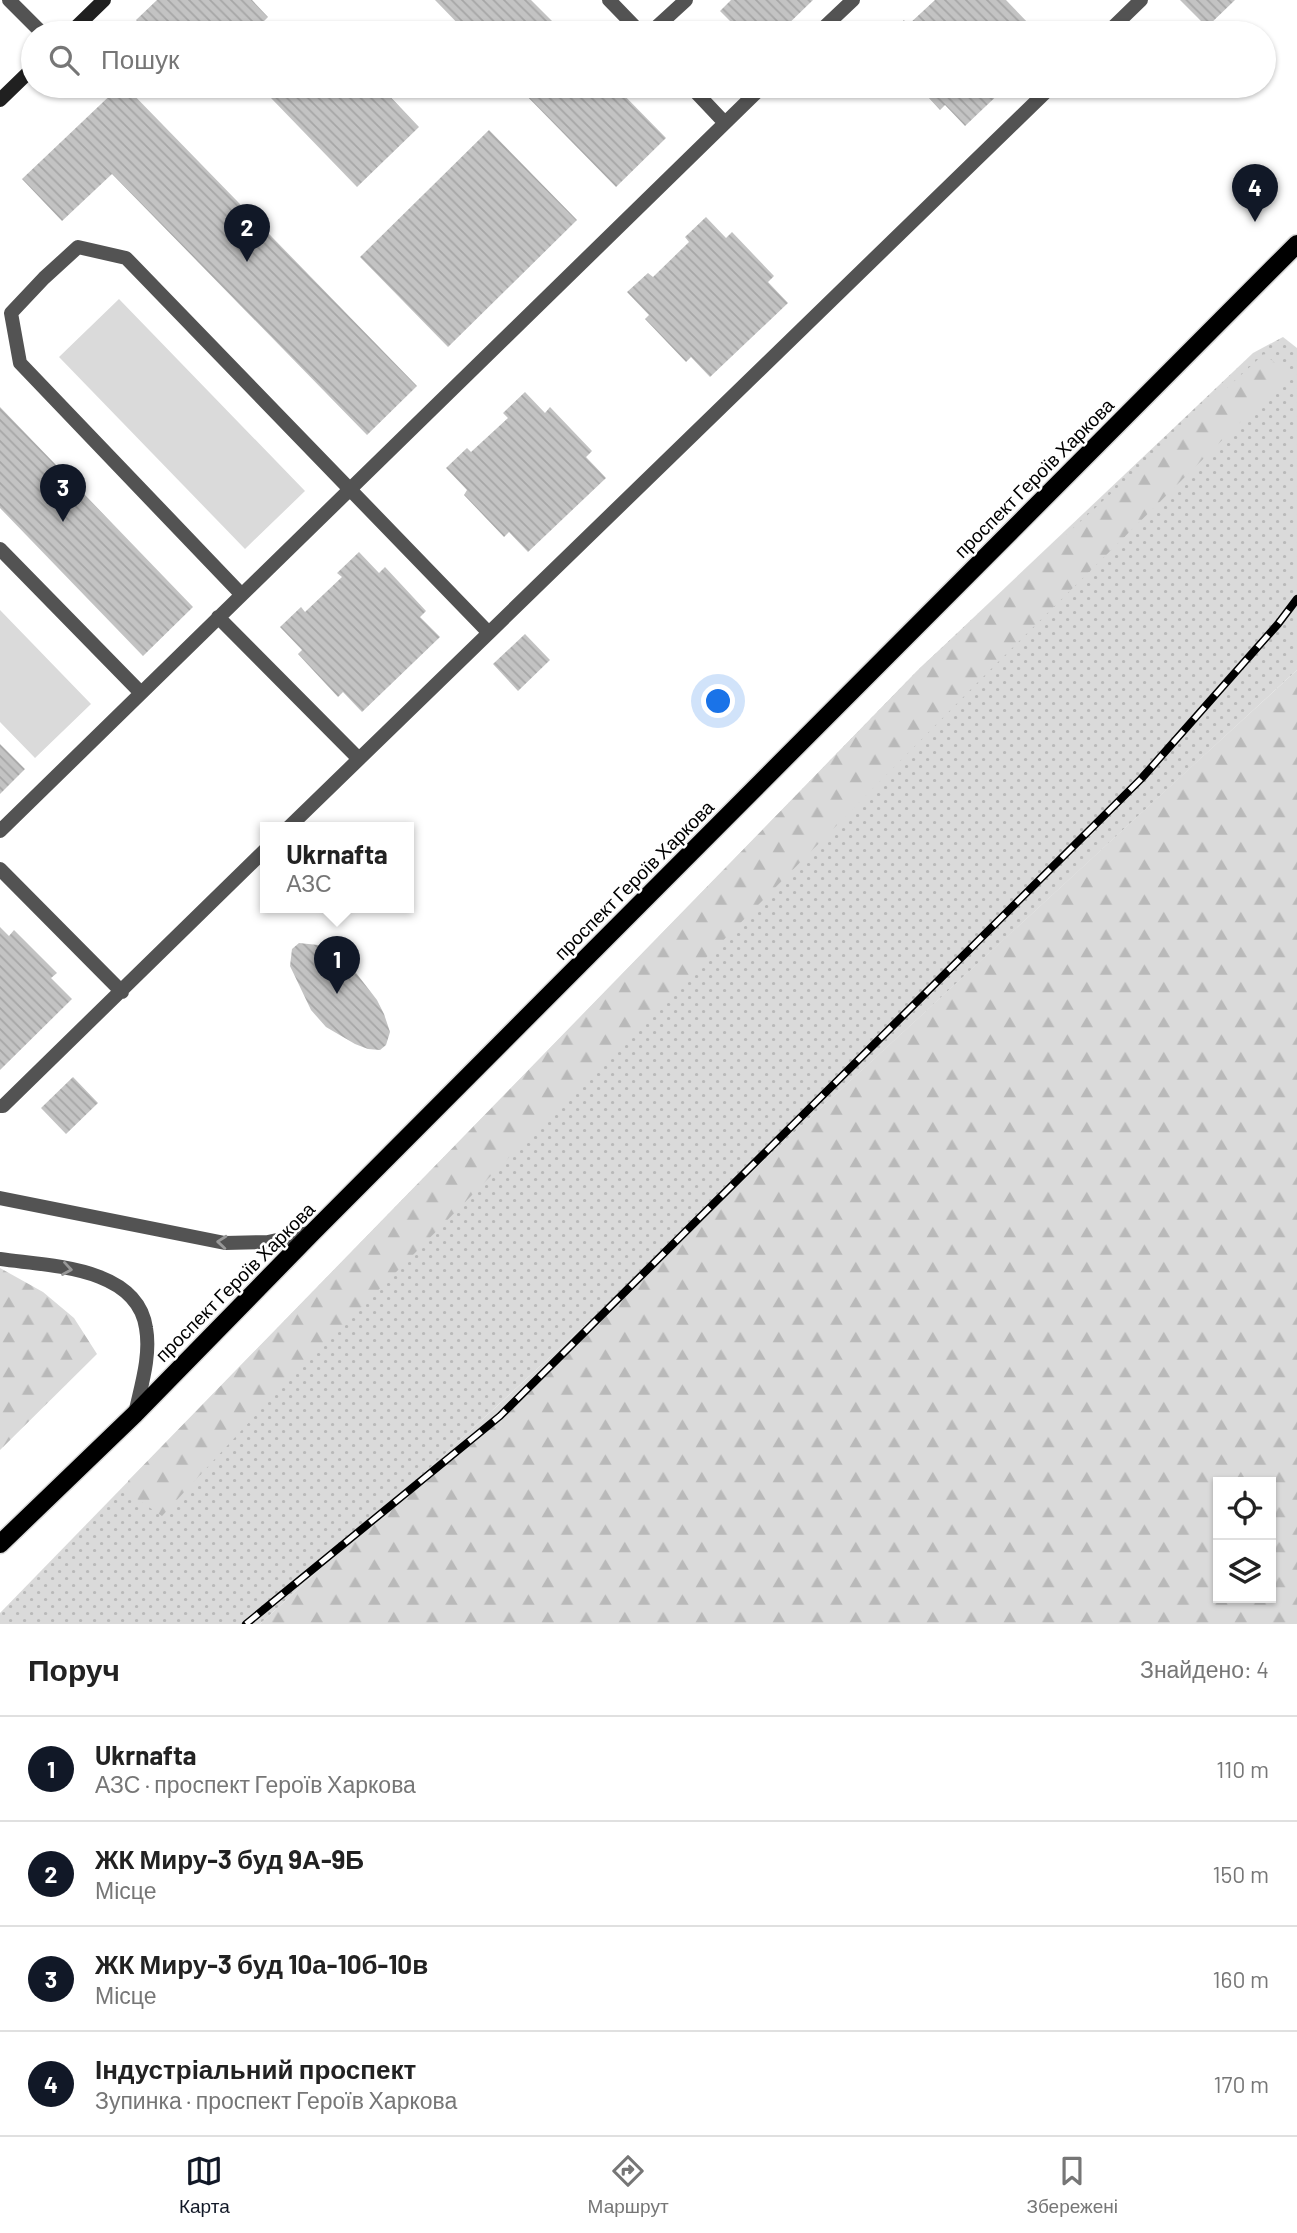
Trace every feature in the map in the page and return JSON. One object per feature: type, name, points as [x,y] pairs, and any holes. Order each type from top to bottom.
[{"type":"main road","name":"проспект Героїв Харкова","points":[[0,1544],[135,1414],[1297,244]]},
{"type":"street","points":[[9,0],[30,21]]},
{"type":"street","points":[[82,21],[104,0]]},
{"type":"street","points":[[609,0],[629,21]]},
{"type":"street","points":[[663,21],[686,0]]},
{"type":"street","points":[[831,21],[853,0]]},
{"type":"street","points":[[1119,21],[1141,0]]},
{"type":"street","points":[[0,100],[21,80]]},
{"type":"street","points":[[701,98],[724,122]]},
{"type":"street","points":[[0,831],[750,98]]},
{"type":"street","points":[[294,822],[1040,98]]},
{"type":"street","points":[[241,594],[20,363],[11,313],[78,247],[126,258],[488,632]]},
{"type":"street","points":[[0,549],[141,693]]},
{"type":"street","points":[[218,617],[358,758]]},
{"type":"street","points":[[0,1106],[122,992],[260,855]]},
{"type":"street","points":[[0,869],[122,992]]},
{"type":"street","points":[[0,1198],[225,1243],[268,1242],[313,1232]]},
{"type":"street","points":[[0,1259],[88,1273],[119,1285],[137,1303],[147,1328],[146,1365],[135,1414]]},
{"type":"green space","points":[[119,299],[305,491],[245,549],[59,357]]},
{"type":"green space","points":[[1283,337],[1297,348],[1297,670],[260,1624],[0,1624],[0,1613],[917,671],[1253,353]]},
{"type":"green space","points":[[1264,354],[1289,374],[983,677],[264,1406],[162,1516],[128,1493],[128,1481],[922,666]]},
{"type":"green space","points":[[0,610],[91,704],[35,758],[0,722]]},
{"type":"green space","points":[[1297,670],[1297,1624],[260,1624]]},
{"type":"green space","points":[[0,1268],[43,1292],[74,1318],[97,1354],[0,1450]]},
{"type":"building","points":[[157,0],[252,0],[268,17],[264,21],[136,20]]},
{"type":"building","points":[[435,0],[531,0],[552,21],[455,21]]},
{"type":"building","points":[[731,0],[813,0],[791,21],[730,21],[720,11]]},
{"type":"building","points":[[935,0],[1006,0],[1026,21],[912,21]]},
{"type":"building","points":[[1180,0],[1235,0],[1213,21],[1201,21]]},
{"type":"building","points":[[107,98],[137,98],[417,386],[367,435],[112,174],[62,221],[22,179]]},
{"type":"building","points":[[271,98],[391,98],[419,127],[357,187]]},
{"type":"building","points":[[529,98],[627,98],[666,138],[616,187]]},
{"type":"building","points":[[929,98],[994,98],[965,126],[945,105],[940,110]]},
{"type":"building","points":[[489,130],[577,220],[448,347],[360,257]]},
{"type":"building","points":[[706,217],[726,238],[732,232],[774,276],[768,282],[788,303],[710,377],[691,357],[686,362],[645,319],[649,315],[627,292],[648,273],[653,277],[689,242],[685,237]]},
{"type":"building","points":[[525,392],[545,413],[550,407],[592,451],[586,457],[606,478],[528,552],[509,532],[504,537],[464,495],[467,490],[446,468],[467,448],[471,452],[508,418],[503,413]]},
{"type":"building","points":[[0,407],[193,607],[143,656],[0,508]]},
{"type":"building","points":[[359,552],[379,573],[385,567],[426,611],[420,617],[440,637],[362,712],[343,692],[338,697],[298,654],[302,650],[280,627],[301,607],[305,612],[342,577],[337,573]]},
{"type":"building","points":[[525,634],[550,660],[518,691],[493,664]]},
{"type":"building","points":[[0,744],[25,769],[0,794]]},
{"type":"building","points":[[0,927],[9,936],[14,930],[57,973],[51,978],[72,999],[0,1070]]},
{"type":"building","points":[[299,943],[318,945],[353,969],[377,1000],[390,1032],[386,1045],[380,1050],[355,1044],[326,1027],[311,1010],[290,966],[292,949]]},
{"type":"building","points":[[73,1077],[98,1103],[66,1134],[41,1108]]},
{"type":"railway","points":[[246,1624],[500,1416],[1141,779],[1297,599]]},
{"type":"place","name":"Індустріальний проспект","points":[[1255,222]]},
{"type":"place","name":"ЖК Миру-3 буд 9А-9Б","points":[[247,262]]},
{"type":"place","name":"ЖК Миру-3 буд 10а-10б-10в","points":[[63,522]]},
{"type":"place","name":"Ukrnafta","points":[[337,994]]}]
